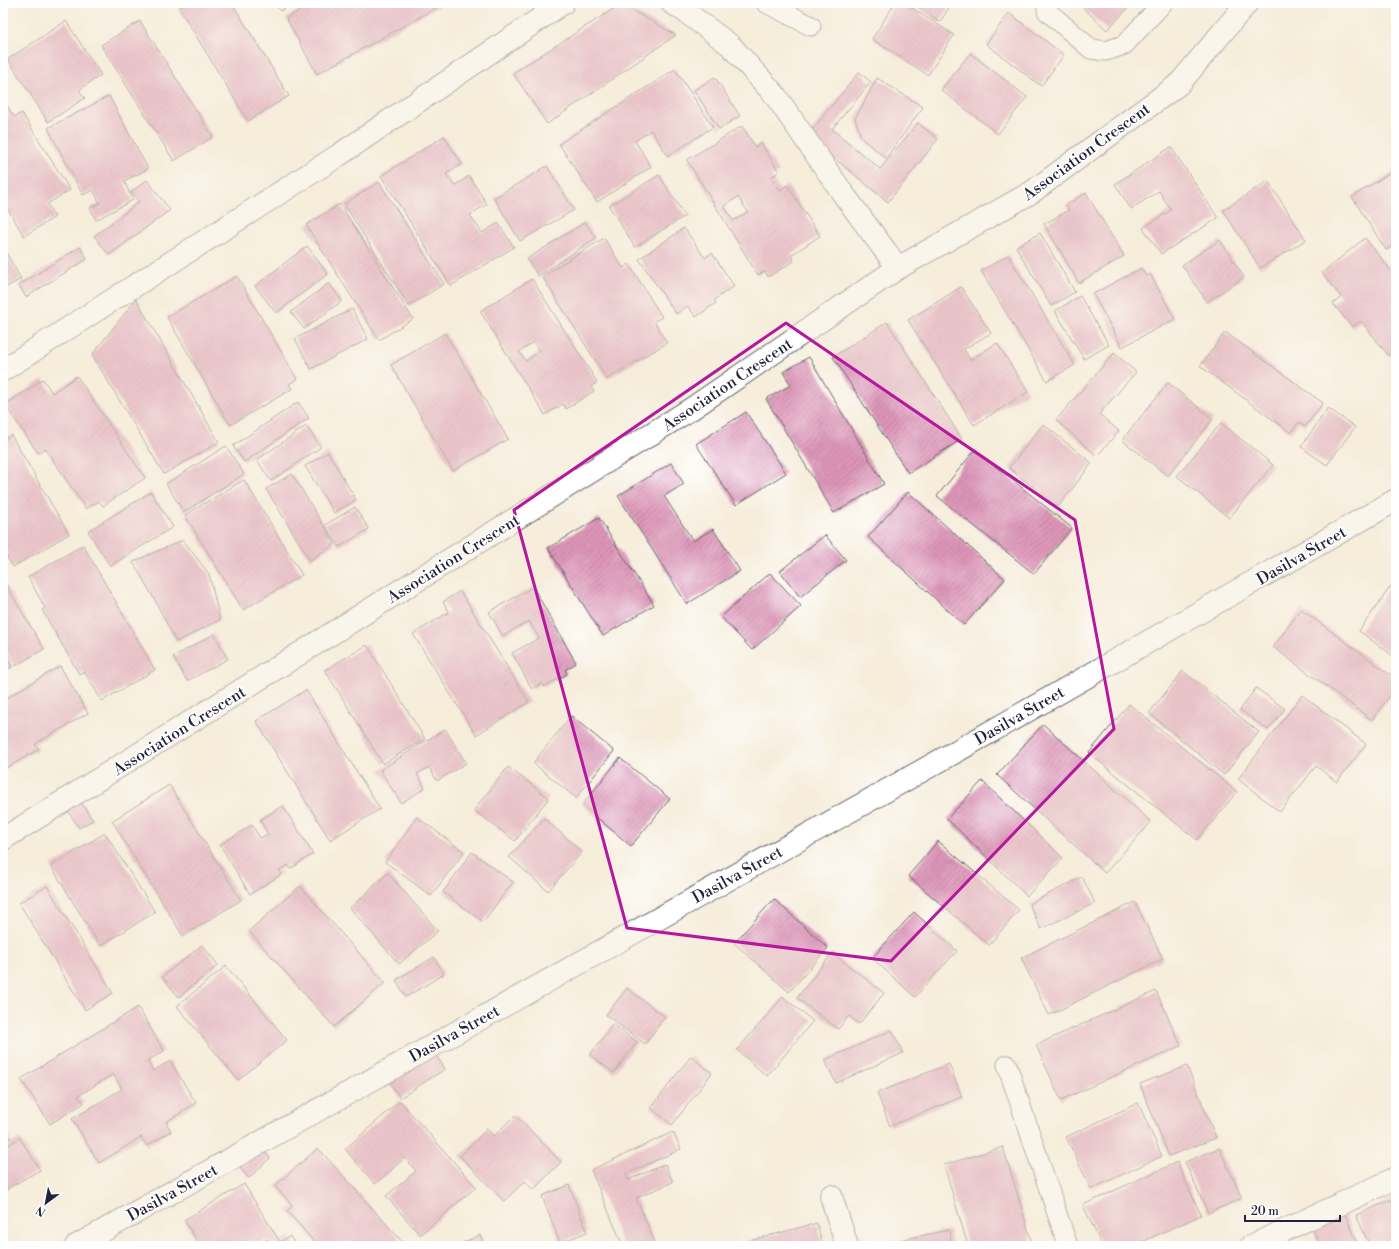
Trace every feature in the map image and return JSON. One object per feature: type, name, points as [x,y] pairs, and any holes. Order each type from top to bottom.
[{"type":"street","points":[[3,370],[339,155],[563,3]]},
{"type":"street","points":[[672,3],[679,6],[730,45],[775,95],[844,195],[898,268]]},
{"type":"street","name":"Association Crescent","points":[[3,840],[691,409],[898,268],[1032,192],[1179,84],[1247,3]]},
{"type":"street","name":"Dasilva Street","points":[[76,1246],[964,747],[1396,500]]},
{"type":"street","points":[[1251,1246],[1396,1178]]},
{"type":"street","points":[[831,1196],[847,1246]]},
{"type":"lane","points":[[766,3],[811,26]]},
{"type":"lane","points":[[1047,3],[1047,12],[1091,49],[1106,51],[1124,45],[1163,3]]},
{"type":"lane","points":[[1007,1065],[1068,1246]]},
{"type":"highlighted area","points":[[786,323],[1075,520],[1114,729],[891,961],[627,928],[514,510]]},
{"type":"building","points":[[186,3],[232,3],[289,96],[248,121],[179,8]]},
{"type":"building","points":[[275,3],[294,3],[280,11]]},
{"type":"building","points":[[313,3],[445,3],[317,74],[286,18]]},
{"type":"building","points":[[895,3],[904,3],[954,35],[928,75],[872,39]]},
{"type":"building","points":[[912,3],[952,3],[940,22]]},
{"type":"building","points":[[1078,3],[1133,3],[1107,30]]},
{"type":"building","points":[[621,4],[676,35],[547,124],[513,73]]},
{"type":"building","points":[[1009,13],[1064,55],[1041,86],[986,44]]},
{"type":"building","points":[[66,21],[101,75],[79,90],[85,98],[48,122],[8,59]]},
{"type":"building","points":[[140,21],[213,137],[174,161],[101,45]]},
{"type":"building","points":[[970,53],[1027,97],[998,134],[941,90]]},
{"type":"building","points":[[675,69],[713,127],[668,156],[651,130],[635,141],[651,167],[597,202],[559,144]]},
{"type":"building","points":[[859,72],[871,82],[832,129],[880,169],[918,123],[938,139],[888,202],[807,136]]},
{"type":"building","points":[[715,77],[740,116],[719,129],[694,90]]},
{"type":"building","points":[[877,78],[923,107],[886,158],[862,139],[855,119]]},
{"type":"building","points":[[109,96],[148,169],[124,181],[133,200],[96,220],[90,208],[100,203],[93,190],[83,195],[48,128]]},
{"type":"building","points":[[3,99],[14,117],[22,113],[70,190],[47,204],[55,217],[24,236],[3,201]]},
{"type":"building","points":[[742,126],[755,147],[761,143],[779,172],[771,177],[780,190],[787,185],[820,236],[791,255],[794,261],[768,277],[765,271],[758,275],[687,160]],"holes":[[[738,197],[748,212],[733,221],[724,206]]]},
{"type":"building","points":[[444,136],[462,164],[446,174],[454,186],[469,176],[487,204],[470,215],[482,233],[498,223],[514,247],[451,286],[381,176]]},
{"type":"building","points":[[1171,147],[1218,218],[1161,254],[1143,228],[1171,210],[1159,191],[1131,209],[1115,184]]},
{"type":"building","points":[[547,166],[574,210],[520,241],[494,198]]},
{"type":"building","points":[[1396,169],[1396,243],[1386,250],[1352,197]]},
{"type":"building","points":[[659,175],[685,216],[635,247],[609,206]]},
{"type":"building","points":[[147,180],[170,210],[109,255],[94,236],[139,202],[131,192]]},
{"type":"building","points":[[1268,181],[1306,240],[1260,268],[1223,210]]},
{"type":"building","points":[[379,182],[444,284],[409,306],[344,204]]},
{"type":"building","points":[[1086,193],[1124,256],[1079,283],[1044,224],[1069,210],[1066,205]]},
{"type":"building","points":[[340,204],[413,319],[379,340],[306,225]]},
{"type":"building","points":[[585,222],[596,238],[538,276],[527,259]]},
{"type":"building","points":[[684,228],[705,258],[712,253],[734,286],[714,300],[716,303],[696,317],[688,306],[676,314],[639,259]]},
{"type":"building","points":[[1040,233],[1075,292],[1051,306],[1016,247]]},
{"type":"building","points":[[604,238],[623,268],[629,264],[662,317],[654,321],[667,343],[607,379],[542,276]]},
{"type":"building","points":[[1365,238],[1396,277],[1396,350],[1389,356],[1361,321],[1352,327],[1333,304],[1341,297],[1322,273]]},
{"type":"building","points":[[1220,240],[1244,277],[1207,302],[1182,265]]},
{"type":"building","points":[[307,246],[328,274],[276,313],[255,286]]},
{"type":"building","points":[[3,247],[21,279],[3,289]]},
{"type":"building","points":[[80,247],[87,259],[26,297],[19,285]]},
{"type":"building","points":[[1008,255],[1075,365],[1047,381],[981,271]]},
{"type":"building","points":[[1141,268],[1146,276],[1150,274],[1175,319],[1122,347],[1093,294]]},
{"type":"building","points":[[237,276],[297,379],[289,384],[292,389],[230,425],[167,317]]},
{"type":"building","points":[[532,279],[597,382],[591,387],[594,391],[566,409],[563,404],[545,415],[480,311]],"holes":[[[533,342],[540,351],[526,361],[519,352]]]},
{"type":"building","points":[[329,283],[342,301],[304,329],[291,312]]},
{"type":"building","points":[[961,287],[991,333],[964,349],[970,360],[997,343],[1028,392],[974,425],[908,320]]},
{"type":"building","points":[[1080,296],[1109,345],[1084,359],[1055,311]]},
{"type":"building","points":[[136,299],[219,442],[164,474],[92,355]]},
{"type":"building","points":[[352,309],[368,339],[311,369],[295,339]]},
{"type":"building","points":[[887,322],[962,439],[908,473],[833,357]]},
{"type":"building","points":[[1225,332],[1323,403],[1305,427],[1299,422],[1291,433],[1200,366]]},
{"type":"building","points":[[445,333],[508,439],[453,471],[391,365]]},
{"type":"building","points":[[1114,353],[1136,372],[1099,414],[1119,431],[1097,456],[1056,420]]},
{"type":"building","points":[[809,357],[884,484],[834,513],[766,399],[791,385],[783,372]]},
{"type":"building","points":[[77,376],[145,478],[103,506],[99,501],[86,509],[45,448],[38,453],[5,405],[43,379],[52,393]]},
{"type":"building","points":[[1168,383],[1213,419],[1168,476],[1122,440]]},
{"type":"building","points":[[298,402],[309,418],[244,462],[233,446]]},
{"type":"building","points":[[1328,408],[1355,427],[1327,465],[1301,447]]},
{"type":"building","points":[[746,412],[786,473],[736,505],[696,444]]},
{"type":"building","points":[[1221,423],[1273,465],[1229,518],[1177,476]]},
{"type":"building","points":[[1043,424],[1092,463],[1058,507],[1009,468]]},
{"type":"building","points":[[306,426],[321,447],[271,481],[257,460]]},
{"type":"building","points":[[11,435],[69,534],[13,567],[3,551],[3,440]]},
{"type":"building","points":[[226,446],[244,474],[184,512],[166,484]]},
{"type":"building","points":[[975,450],[1072,528],[1034,574],[937,496]]},
{"type":"building","points":[[328,452],[356,500],[334,513],[305,466]]},
{"type":"building","points":[[671,463],[684,484],[664,496],[693,541],[713,529],[740,571],[687,604],[618,496]]},
{"type":"building","points":[[292,474],[335,544],[310,560],[266,489]]},
{"type":"building","points":[[244,480],[302,575],[243,610],[185,515]]},
{"type":"building","points":[[151,492],[173,527],[110,566],[88,531]]},
{"type":"building","points":[[908,492],[1005,579],[964,625],[868,537]]},
{"type":"building","points":[[355,507],[369,529],[339,547],[325,525]]},
{"type":"building","points":[[599,518],[654,605],[603,636],[548,548]]},
{"type":"building","points":[[825,535],[846,560],[800,597],[780,571]]},
{"type":"building","points":[[183,540],[209,574],[220,620],[176,642],[156,602],[133,562]]},
{"type":"building","points":[[83,545],[155,670],[102,701],[84,671],[79,674],[42,610],[45,608],[28,577]]},
{"type":"building","points":[[770,573],[801,606],[752,650],[721,617]]},
{"type":"building","points":[[1396,579],[1396,658],[1359,631]]},
{"type":"building","points":[[6,585],[44,649],[15,666],[3,647],[3,587]]},
{"type":"building","points":[[533,587],[576,663],[565,670],[567,674],[544,687],[542,683],[532,689],[512,653],[539,638],[529,621],[503,636],[489,612]]},
{"type":"building","points":[[460,591],[529,702],[476,735],[413,634],[449,612],[443,602]]},
{"type":"building","points":[[1301,609],[1396,679],[1396,688],[1372,720],[1273,647]]},
{"type":"building","points":[[214,634],[228,659],[187,681],[173,657]]},
{"type":"building","points":[[367,645],[425,739],[383,764],[325,670]]},
{"type":"building","points":[[5,654],[12,667],[3,672],[3,655]]},
{"type":"building","points":[[60,666],[88,713],[35,744],[39,749],[3,770],[3,700]]},
{"type":"building","points":[[1183,671],[1259,732],[1224,775],[1149,713]]},
{"type":"building","points":[[1256,688],[1285,709],[1268,730],[1240,710]]},
{"type":"building","points":[[306,690],[380,809],[330,840],[256,721]]},
{"type":"building","points":[[1302,695],[1366,744],[1337,782],[1316,766],[1280,812],[1238,779]]},
{"type":"building","points":[[1129,704],[1237,792],[1197,840],[1089,753]]},
{"type":"building","points":[[571,716],[614,751],[576,798],[533,763]]},
{"type":"building","points":[[1043,724],[1151,822],[1105,873],[997,775]]},
{"type":"building","points":[[445,729],[466,763],[437,781],[429,767],[417,774],[425,788],[401,803],[380,770]]},
{"type":"building","points":[[620,758],[670,799],[631,846],[582,805]]},
{"type":"building","points":[[508,767],[549,798],[515,841],[474,810]]},
{"type":"building","points":[[982,781],[1063,858],[1027,896],[947,819]]},
{"type":"building","points":[[169,785],[241,900],[183,936],[112,821]]},
{"type":"building","points":[[81,802],[93,820],[79,828],[68,811]]},
{"type":"building","points":[[283,806],[313,854],[290,869],[288,865],[279,870],[282,874],[250,894],[220,845],[252,825],[260,838],[268,834],[260,820]]},
{"type":"building","points":[[417,817],[464,852],[431,896],[385,862]]},
{"type":"building","points":[[544,818],[582,852],[548,891],[509,857]]},
{"type":"building","points":[[105,833],[155,912],[100,946],[51,866]]},
{"type":"building","points":[[938,841],[1019,910],[989,945],[908,876]]},
{"type":"building","points":[[472,852],[513,882],[483,922],[443,892]]},
{"type":"building","points":[[388,873],[438,931],[399,964],[350,908]]},
{"type":"building","points":[[1082,877],[1095,903],[1041,929],[1029,904]]},
{"type":"building","points":[[47,886],[113,993],[85,1010],[19,903]]},
{"type":"building","points":[[300,886],[385,983],[334,1027],[249,931]]},
{"type":"building","points":[[774,899],[828,948],[789,992],[734,943]]},
{"type":"building","points":[[1135,902],[1163,959],[1049,1015],[1021,958]]},
{"type":"building","points":[[914,912],[957,951],[915,997],[872,958]]},
{"type":"building","points":[[202,945],[218,965],[179,997],[162,977]]},
{"type":"building","points":[[832,953],[884,993],[859,1024],[849,1016],[838,1029],[797,998]]},
{"type":"building","points":[[434,957],[444,974],[406,997],[396,980]]},
{"type":"building","points":[[226,966],[287,1040],[238,1080],[177,1006]]},
{"type":"building","points":[[627,988],[665,1017],[645,1044],[606,1015]]},
{"type":"building","points":[[1156,991],[1181,1046],[1061,1100],[1036,1045]]},
{"type":"building","points":[[783,997],[813,1021],[767,1076],[737,1050]]},
{"type":"building","points":[[138,1007],[164,1051],[147,1061],[153,1071],[170,1061],[196,1103],[166,1122],[171,1131],[147,1146],[141,1137],[99,1163],[72,1119],[122,1089],[113,1074],[78,1096],[84,1103],[50,1124],[21,1079]]},
{"type":"building","points":[[613,1024],[637,1042],[614,1073],[590,1055]]},
{"type":"building","points":[[892,1030],[903,1053],[836,1083],[825,1060]]},
{"type":"building","points":[[435,1054],[445,1069],[400,1098],[390,1083]]},
{"type":"building","points":[[691,1056],[712,1073],[672,1125],[651,1108]]},
{"type":"building","points":[[949,1064],[962,1097],[890,1126],[877,1093]]},
{"type":"building","points":[[1187,1066],[1216,1138],[1169,1156],[1140,1084]]},
{"type":"building","points":[[400,1101],[476,1187],[420,1235],[386,1196],[416,1171],[405,1158],[375,1184],[345,1149]]},
{"type":"building","points":[[1138,1103],[1162,1156],[1091,1189],[1066,1137]]},
{"type":"building","points":[[515,1115],[561,1162],[533,1190],[525,1181],[504,1201],[460,1156],[487,1129],[494,1136]]},
{"type":"building","points":[[3,1124],[11,1138],[3,1143]]},
{"type":"building","points":[[673,1132],[681,1149],[626,1174],[628,1180],[665,1164],[673,1182],[636,1198],[656,1245],[623,1246],[591,1170]]},
{"type":"building","points":[[20,1138],[40,1170],[3,1191],[3,1148]]},
{"type":"building","points":[[1003,1147],[1033,1246],[968,1246],[944,1165]]},
{"type":"building","points":[[318,1148],[406,1246],[318,1246],[287,1211],[293,1206],[275,1186]]},
{"type":"building","points":[[1219,1148],[1242,1198],[1208,1213],[1185,1162]]},
{"type":"building","points":[[262,1149],[270,1158],[249,1178],[240,1168]]},
{"type":"building","points":[[1177,1162],[1201,1215],[1133,1246],[1102,1246],[1083,1205]]},
{"type":"building","points":[[244,1184],[280,1242],[290,1236],[296,1246],[271,1246],[267,1239],[257,1246],[200,1246],[184,1220]]},
{"type":"building","points":[[569,1185],[587,1232],[560,1243],[542,1196]]},
{"type":"building","points":[[1396,1198],[1396,1246],[1370,1246],[1356,1215]]},
{"type":"building","points":[[1345,1214],[1359,1246],[1320,1246],[1312,1228]]},
{"type":"building","points":[[817,1223],[823,1246],[746,1246],[745,1242]]},
{"type":"building","points":[[949,1230],[952,1246],[883,1246],[882,1244]]},
{"type":"building","points":[[480,1235],[485,1246],[456,1246]]}]
